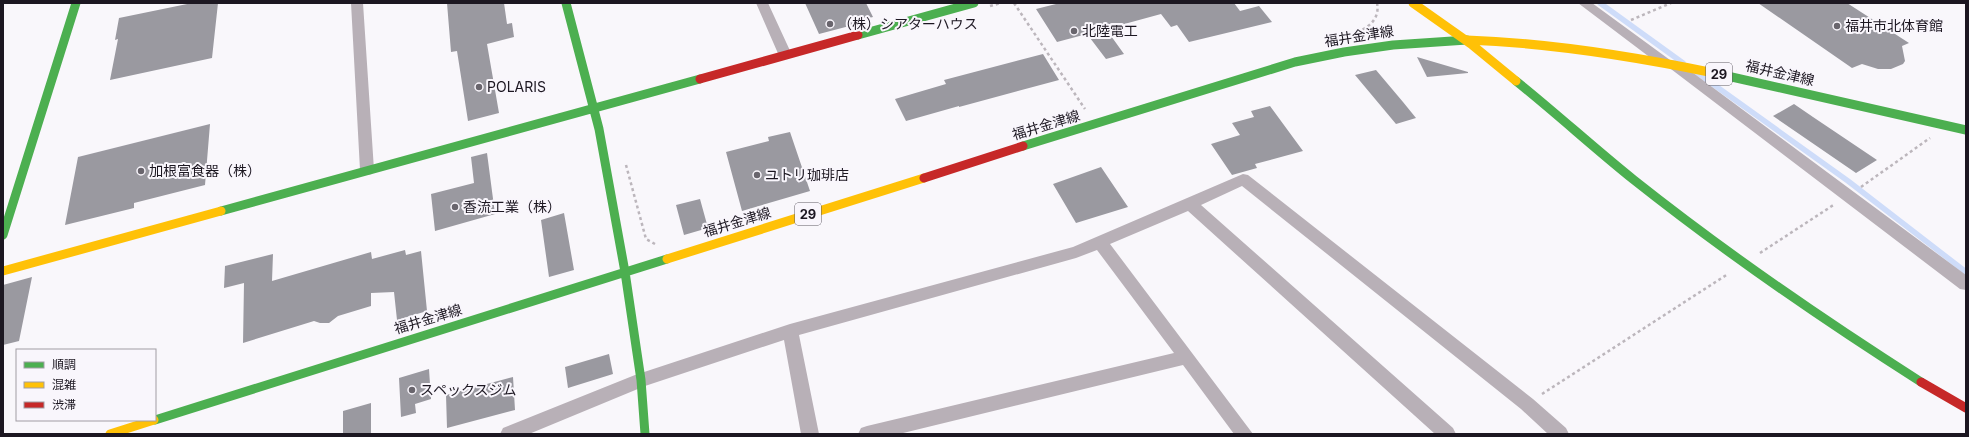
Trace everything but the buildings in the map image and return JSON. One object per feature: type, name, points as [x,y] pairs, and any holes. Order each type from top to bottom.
[{"type":"street","points":[[3,235],[76,3]]},
{"type":"street","points":[[356,3],[367,170]]},
{"type":"street","points":[[566,3],[599,129],[625,272],[641,380],[645,434]]},
{"type":"street","points":[[762,3],[785,55]]},
{"type":"street","points":[[3,271],[974,3]]},
{"type":"street","points":[[1413,3],[1468,40],[1633,179],[1743,264],[1806,308],[1966,408]]},
{"type":"street","points":[[1584,3],[1669,63],[1966,284]]},
{"type":"street","name":"福井金津線","points":[[156,420],[1277,67],[1319,56],[1381,46],[1468,40],[1541,44],[1669,63],[1966,130]]},
{"type":"street","points":[[509,434],[641,380],[790,331],[1076,252],[1190,204],[1243,179],[1527,404],[1560,434]]},
{"type":"street","points":[[1190,204],[1447,434]]},
{"type":"street","points":[[1100,242],[1244,434]]},
{"type":"street","points":[[790,331],[810,434]]},
{"type":"street","points":[[867,434],[1186,357]]},
{"type":"street","name":"福井金津線","points":[[110,434],[152,421]]},
{"type":"path","points":[[986,7],[1001,3]]},
{"type":"path","points":[[1014,3],[1086,109]]},
{"type":"path","points":[[1352,34],[1366,29],[1375,20],[1379,8],[1377,3]]},
{"type":"path","points":[[1615,26],[1671,3]]},
{"type":"path","points":[[626,164],[646,239],[660,246]]},
{"type":"waterway","points":[[1600,3],[1683,63]]},
{"type":"waterway","points":[[1696,72],[1848,181],[1966,272]]},
{"type":"traffic: fast","points":[[3,235],[76,3]]},
{"type":"traffic: fast","points":[[566,3],[599,129],[625,272],[641,380],[645,434]]},
{"type":"traffic: fast","points":[[858,35],[974,3]]},
{"type":"traffic: fast","points":[[1023,146],[1295,62],[1344,52],[1393,45],[1467,40]]},
{"type":"traffic: fast","points":[[1714,73],[1966,130]]},
{"type":"traffic: fast","points":[[221,211],[700,79]]},
{"type":"traffic: fast","points":[[1516,81],[1604,156],[1704,234],[1847,335],[1921,382]]},
{"type":"traffic: fast","points":[[156,420],[667,259]]},
{"type":"traffic: slow","points":[[1413,3],[1471,44],[1516,81]]},
{"type":"traffic: slow","points":[[1467,40],[1530,43],[1591,50],[1653,60],[1714,73]]},
{"type":"traffic: slow","points":[[667,259],[924,178]]},
{"type":"traffic: slow","points":[[3,271],[221,211]]},
{"type":"traffic: slow","points":[[110,434],[151,421]]},
{"type":"traffic: jam","points":[[700,79],[858,35]]},
{"type":"traffic: jam","points":[[924,178],[1023,146]]},
{"type":"traffic: jam","points":[[1921,382],[1966,408]]},
{"type":"place","name":"（株）シアターハウス","points":[[830,24]]},
{"type":"place","name":"福井市北体育館","points":[[1837,26]]},
{"type":"place","name":"北陸電工","points":[[1074,31]]},
{"type":"place","name":"POLARIS","points":[[479,87]]},
{"type":"place","name":"加根富食器（株）","points":[[141,171]]},
{"type":"place","name":"ユトリ珈琲店","points":[[757,175]]},
{"type":"place","name":"香流工業（株）","points":[[455,207]]},
{"type":"place","name":"スペックスジム","points":[[412,390]]}]
